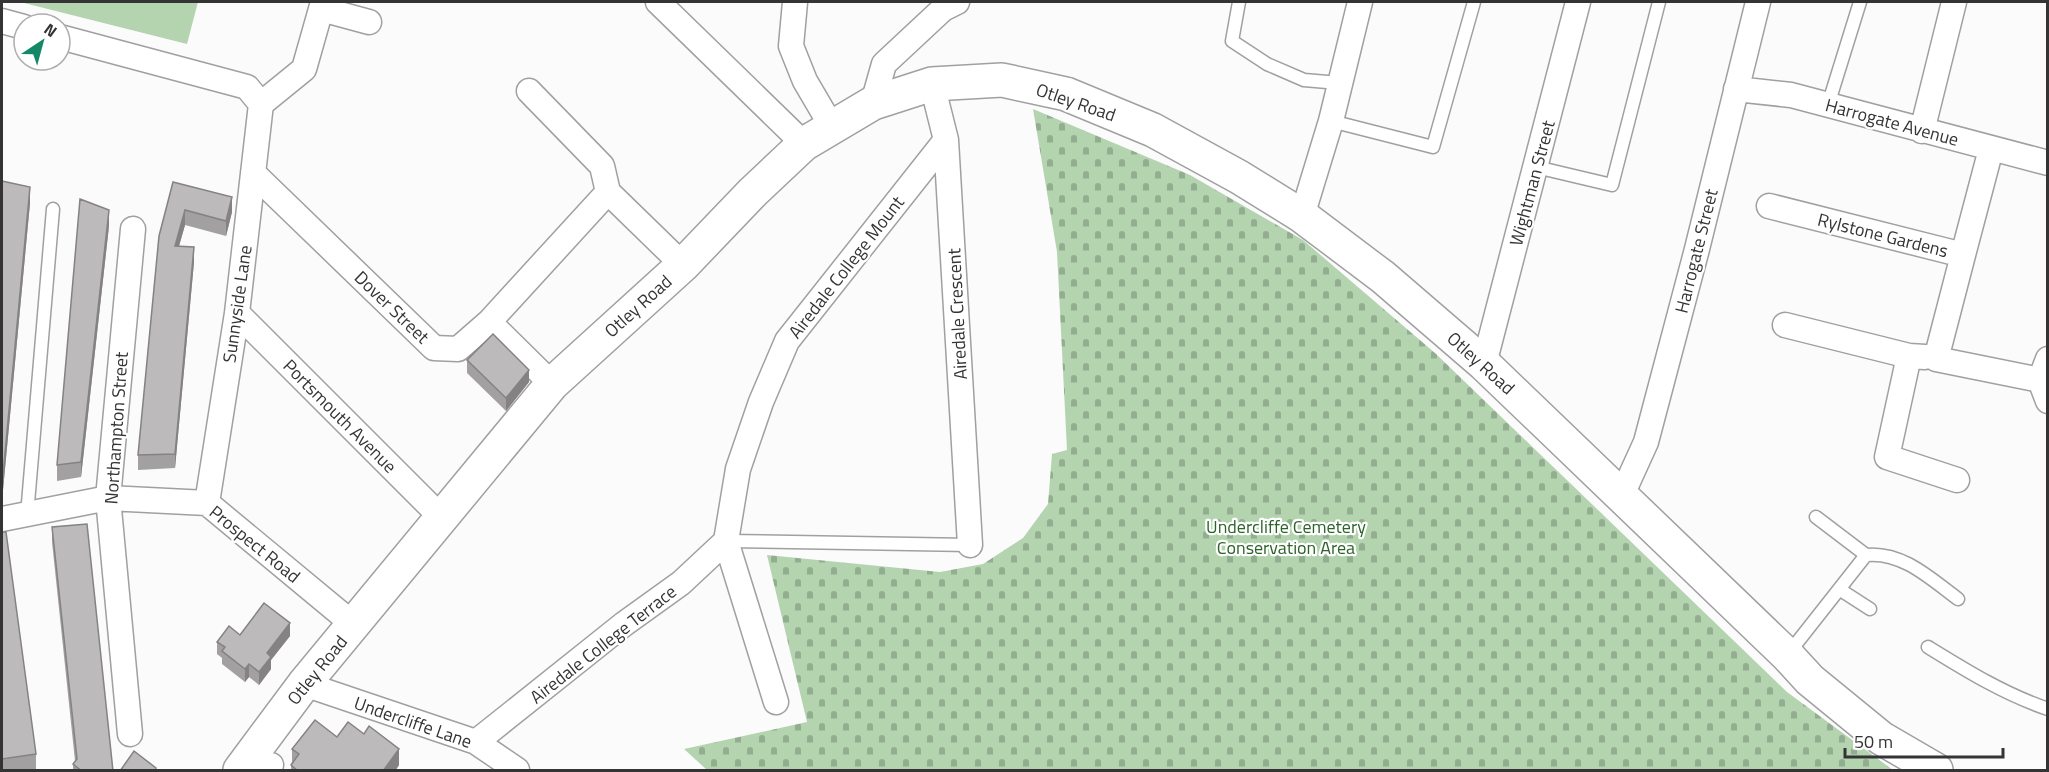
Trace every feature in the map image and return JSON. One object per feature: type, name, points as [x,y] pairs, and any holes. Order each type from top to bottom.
[{"type":"main road","name":"Otley Road","points":[[260,769],[304,684],[552,384],[683,265],[753,192],[804,144],[873,103],[932,84],[1002,80],[1066,94],[1153,130],[1239,177],[1302,216],[1383,277],[1484,364],[1787,655],[1810,680],[1881,738],[1936,771]]},
{"type":"street","points":[[658,2],[804,144]]},
{"type":"street","points":[[795,2],[791,46],[805,81],[832,127]]},
{"type":"street","points":[[873,103],[884,64],[943,9],[957,2]]},
{"type":"street","points":[[1302,216],[1331,121],[1360,2]]},
{"type":"street","name":"Wightman Street","points":[[1484,364],[1578,2]]},
{"type":"street","name":"Harrogate Street","points":[[1621,497],[1646,442],[1697,249],[1758,2]]},
{"type":"street","points":[[1922,130],[1954,2]]},
{"type":"street","points":[[72,40],[247,87],[261,104],[304,69],[322,5],[369,22]]},
{"type":"street","name":"Airedale Crescent","points":[[932,84],[946,140],[970,545]]},
{"type":"street","name":"Harrogate Avenue","points":[[1736,89],[1791,95],[2048,163]]},
{"type":"street","points":[[530,91],[602,166],[608,192],[683,265]]},
{"type":"street","name":"Sunnyside Lane","points":[[207,503],[237,313],[261,104]]},
{"type":"street","name":"Airedale College Mount","points":[[726,541],[738,469],[761,402],[787,341],[946,140]]},
{"type":"street","points":[[1963,255],[1991,149]]},
{"type":"street","name":"Dover Street","points":[[253,173],[434,348],[458,349],[489,322],[608,192]]},
{"type":"street","name":"Rylstone Gardens","points":[[1769,206],[1963,255],[1936,359]]},
{"type":"street","name":"Northampton Street","points":[[130,734],[108,498],[133,229]]},
{"type":"street","name":"Portsmouth Avenue","points":[[237,313],[442,518]]},
{"type":"street","points":[[489,322],[552,384]]},
{"type":"street","points":[[1785,325],[1909,356],[2045,380]]},
{"type":"street","points":[[1909,356],[1887,457],[1958,480]]},
{"type":"street","name":"Prospect Road","points":[[2,519],[108,498],[207,503],[353,624]]},
{"type":"street","points":[[726,541],[776,702]]},
{"type":"street","name":"Airedale College Terrace","points":[[476,742],[624,624],[681,583],[726,541]]},
{"type":"street","name":"Undercliffe Lane","points":[[304,684],[476,742],[517,771]]},
{"type":"lane","points":[[1239,2],[1232,41],[1267,64],[1304,80],[1339,83]]},
{"type":"lane","points":[[1331,121],[1433,147],[1473,2]]},
{"type":"lane","points":[[1536,167],[1612,185],[1659,2]]},
{"type":"lane","points":[[1828,105],[1860,2]]},
{"type":"lane","points":[[27,515],[53,209]]},
{"type":"lane","points":[[1816,518],[1866,555],[1878,554],[1892,557],[1921,572],[1958,599]]},
{"type":"lane","points":[[726,541],[970,545]]},
{"type":"lane","points":[[1787,655],[1866,555]]},
{"type":"lane","points":[[1839,589],[1870,609]]},
{"type":"lane","points":[[1928,647],[1979,679],[2019,699],[2048,709]]},
{"type":"green space","points":[[20,2],[198,2],[187,44],[72,15],[72,12],[60,12]]},
{"type":"green space","name":"Undercliffe Cemetery Conservation Area","points":[[1033,109],[1190,175],[1303,240],[1435,353],[1787,692],[1893,770],[707,770],[684,749],[807,722],[767,555],[940,572],[983,564],[1023,538],[1048,504],[1052,454],[1067,450],[1057,252]]},
{"type":"building","points":[[2,181],[30,187],[3,474],[2,474]]},
{"type":"building","points":[[173,182],[232,197],[226,221],[185,210],[175,246],[194,247],[175,454],[138,455],[159,236]]},
{"type":"building","points":[[80,199],[109,210],[81,462],[57,465]]},
{"type":"building","points":[[493,334],[529,370],[506,398],[467,360]]},
{"type":"building","points":[[87,524],[113,771],[82,771],[73,764],[77,759],[52,527]]},
{"type":"building","points":[[2,532],[6,532],[36,754],[2,759]]},
{"type":"building","points":[[264,603],[290,623],[267,653],[271,657],[259,672],[249,664],[245,669],[222,651],[225,647],[217,642],[229,626],[240,635]]},
{"type":"building","points":[[315,720],[337,737],[348,722],[364,734],[369,726],[399,749],[383,771],[298,771],[291,765],[299,754],[292,749]]},
{"type":"building","points":[[134,751],[156,768],[155,771],[120,771]]}]
